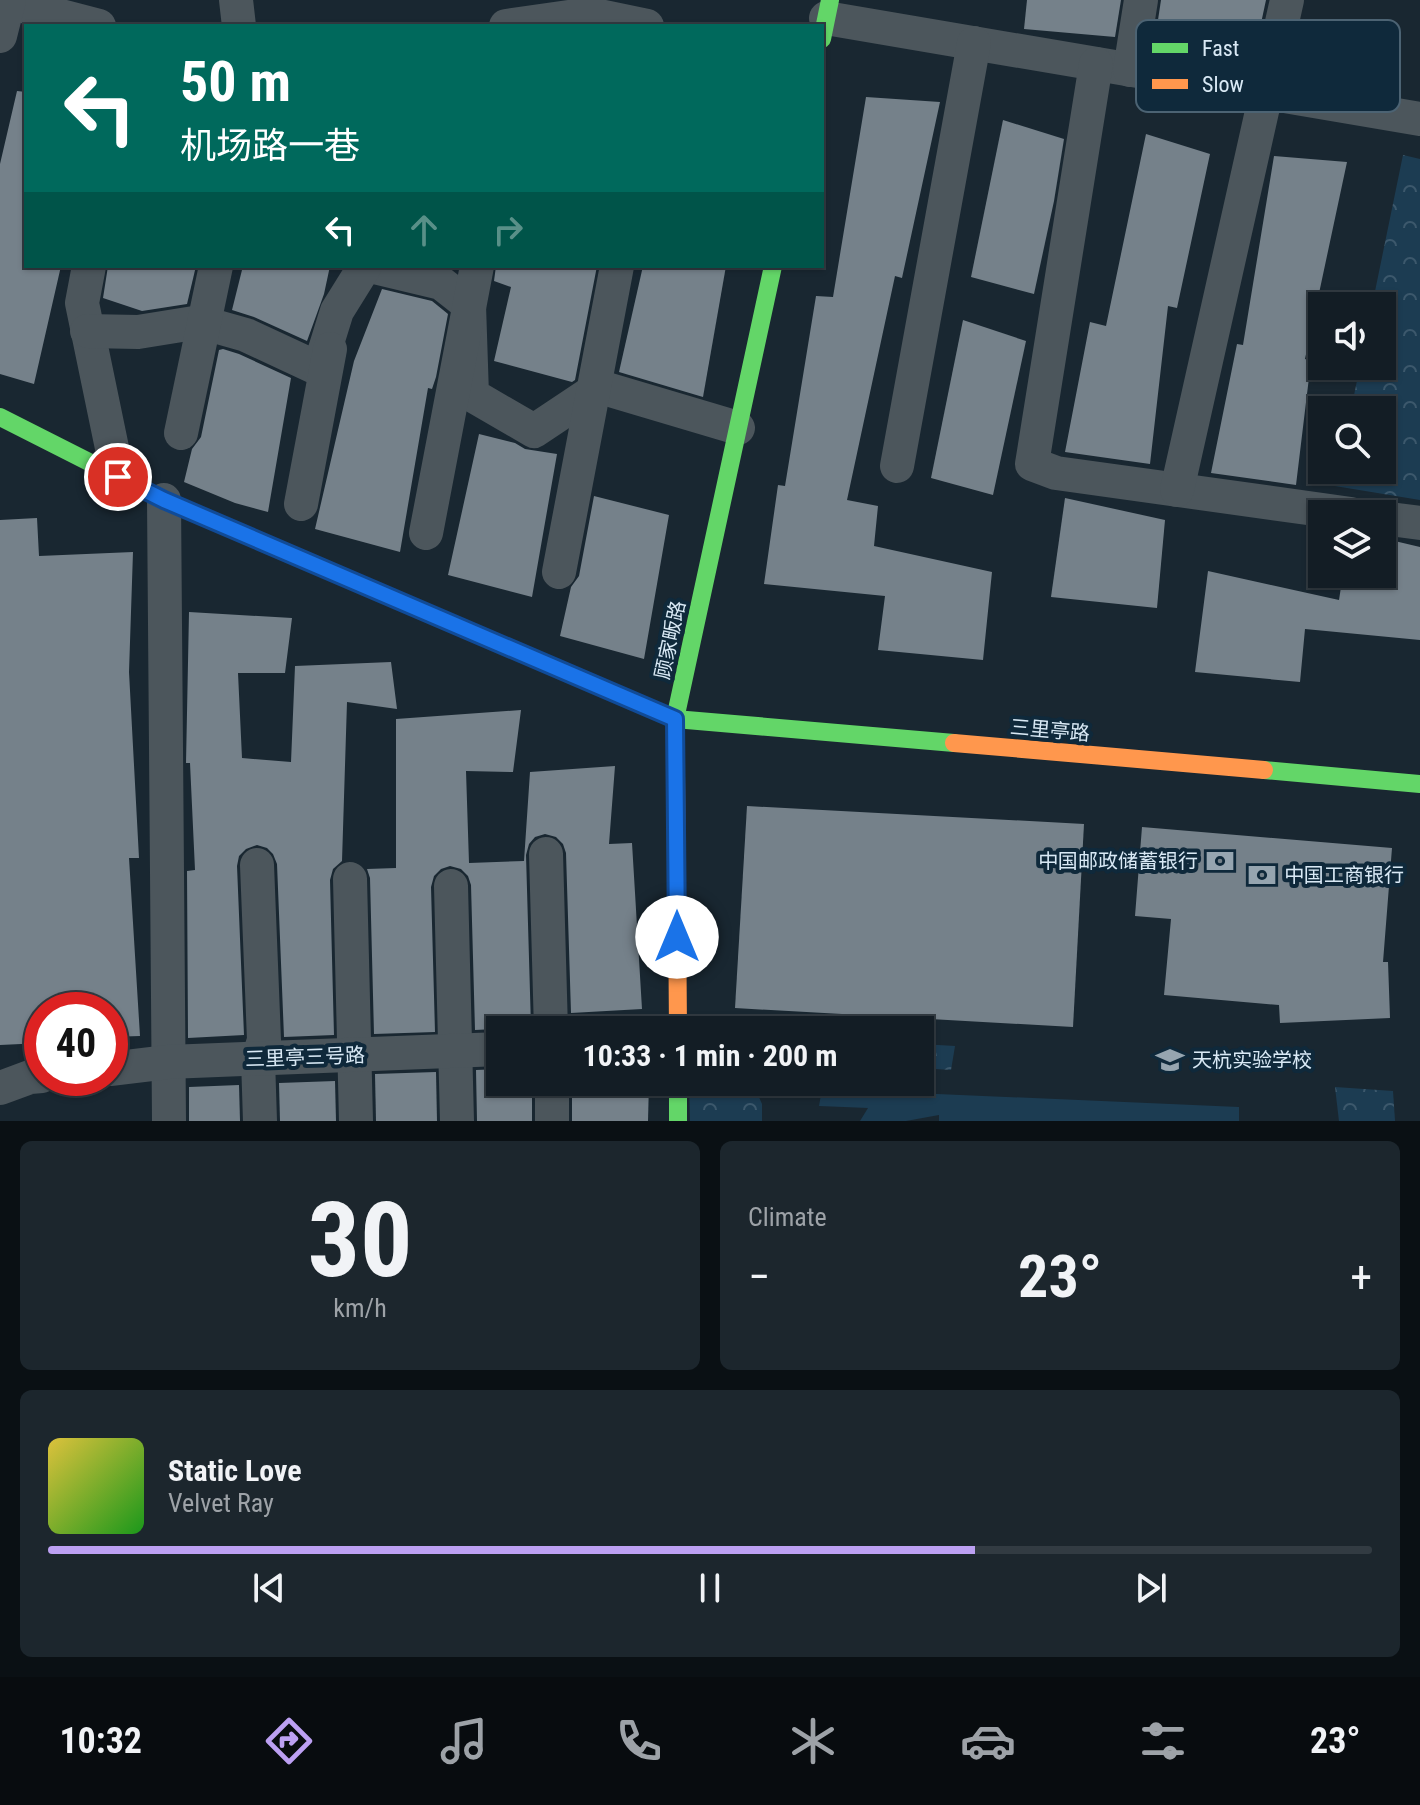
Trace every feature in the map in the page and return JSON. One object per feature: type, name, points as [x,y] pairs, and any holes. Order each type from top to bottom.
[{"type":"street","points":[[236,0],[239,24]]},
{"type":"street","points":[[1138,20],[1141,0]]},
{"type":"street","points":[[1283,20],[1287,0]]},
{"type":"street","points":[[0,36],[6,1],[92,24]]},
{"type":"street","points":[[520,24],[590,14],[638,24]]},
{"type":"street","points":[[826,19],[1136,71]]},
{"type":"street","points":[[1130,70],[1136,32]]},
{"type":"street","points":[[897,466],[974,43]]},
{"type":"street","points":[[1096,64],[1032,464],[1056,473],[1308,508]]},
{"type":"street","points":[[1177,490],[1264,112]]},
{"type":"street","points":[[1379,112],[1420,119]]},
{"type":"street","points":[[89,268],[82,303],[118,477]]},
{"type":"street","points":[[181,433],[216,268]]},
{"type":"street","points":[[301,504],[346,268]]},
{"type":"street","points":[[87,331],[138,332],[205,323],[246,335],[319,369],[337,311],[366,268]]},
{"type":"street","points":[[376,268],[441,283],[469,305],[472,395],[534,431],[600,387],[738,428]]},
{"type":"street","points":[[426,533],[477,268]]},
{"type":"street","points":[[559,572],[617,268]]},
{"type":"street","name":"顾家畈路","points":[[678,1016],[675,719],[773,268]]},
{"type":"street","name":"三里亭路","points":[[0,417],[164,500],[675,719],[1420,784]]},
{"type":"street","points":[[164,500],[169,1121]]},
{"type":"street","points":[[1396,520],[1420,523]]},
{"type":"street","points":[[546,854],[551,1016]]},
{"type":"street","points":[[257,865],[264,1040],[258,1059],[260,1121]]},
{"type":"street","points":[[350,879],[356,1121]]},
{"type":"street","points":[[451,886],[457,1121]]},
{"type":"street","name":"三里亭三号路","points":[[128,1067],[168,1062],[486,1050]]},
{"type":"street","points":[[0,1088],[24,1079]]},
{"type":"street","points":[[552,1096],[552,1121]]},
{"type":"street","points":[[678,1096],[678,1121]]},
{"type":"green space","points":[[1403,155],[1420,159],[1420,500],[1335,486],[1396,484],[1396,396],[1354,396],[1357,380],[1396,380],[1396,292],[1375,292]]},
{"type":"green space","points":[[934,1045],[955,1046],[951,1070],[934,1069]]},
{"type":"green space","points":[[1335,1087],[1393,1091],[1395,1121],[1339,1121]]},
{"type":"green space","points":[[934,1094],[1239,1107],[1239,1121],[939,1121],[939,1115],[906,1121],[860,1121],[868,1108],[819,1106],[821,1096]]},
{"type":"green space","points":[[689,1096],[758,1096],[762,1104],[762,1121],[690,1121]]},
{"type":"building","points":[[1027,0],[1121,0],[1115,37],[1024,29]]},
{"type":"building","points":[[1161,0],[1266,0],[1262,20],[1158,20]]},
{"type":"building","points":[[17,91],[24,92],[24,268],[61,268],[34,384],[0,374],[0,164]]},
{"type":"building","points":[[866,97],[940,102],[902,278],[895,276],[847,500],[878,506],[874,546],[992,572],[983,660],[878,650],[885,596],[764,584],[778,485],[785,486],[816,296],[833,297]]},
{"type":"building","points":[[1003,120],[1064,139],[1034,294],[971,277]]},
{"type":"building","points":[[1146,134],[1210,154],[1177,308],[1168,306],[1150,464],[1065,452],[1090,322],[1106,326]]},
{"type":"building","points":[[1274,156],[1347,162],[1319,292],[1308,292],[1305,359],[1308,360],[1309,380],[1296,485],[1211,473],[1237,344],[1243,345]]},
{"type":"building","points":[[108,268],[196,268],[187,304],[142,311],[103,298]]},
{"type":"building","points":[[242,268],[330,268],[307,341],[232,310]]},
{"type":"building","points":[[496,268],[597,268],[575,380],[572,382],[494,361],[511,287],[494,281]]},
{"type":"building","points":[[643,268],[726,268],[703,397],[619,372]]},
{"type":"building","points":[[382,289],[432,301],[448,314],[436,377],[432,389],[428,388],[400,552],[315,529],[354,361]]},
{"type":"building","points":[[963,320],[1026,341],[993,495],[931,478]]},
{"type":"building","points":[[219,350],[291,378],[268,512],[235,503],[184,482],[192,449],[201,437]]},
{"type":"building","points":[[479,434],[515,443],[525,449],[557,454],[532,597],[448,575]]},
{"type":"building","points":[[594,496],[669,515],[644,659],[560,636],[571,587],[579,576]]},
{"type":"building","points":[[1065,498],[1165,520],[1157,608],[1051,597]]},
{"type":"building","points":[[37,518],[39,556],[133,552],[129,672],[139,858],[129,858],[140,1036],[128,1036],[128,992],[24,992],[24,1044],[0,1045],[0,520]]},
{"type":"building","points":[[1396,541],[1420,547],[1420,640],[1305,629],[1300,682],[1195,672],[1208,571],[1339,600],[1341,588],[1396,588]]},
{"type":"building","points":[[189,612],[292,618],[285,673],[238,673],[242,758],[291,762],[295,666],[391,662],[397,709],[347,702],[342,861],[333,869],[330,880],[334,1035],[284,1037],[277,864],[267,848],[257,845],[239,856],[237,866],[244,1035],[188,1038],[187,871],[195,870],[190,763],[186,763]]},
{"type":"building","points":[[521,710],[513,772],[466,771],[469,863],[524,861],[530,772],[615,766],[609,844],[632,843],[642,1009],[571,1013],[566,853],[556,837],[545,834],[535,837],[526,855],[531,1016],[486,1016],[486,1029],[475,1030],[471,885],[461,869],[450,866],[434,876],[431,887],[435,1032],[374,1034],[370,878],[367,869],[396,868],[396,719]]},
{"type":"building","points":[[747,806],[1084,824],[1073,1027],[934,1019],[934,1016],[735,1008]]},
{"type":"building","points":[[1142,827],[1392,848],[1383,962],[1388,962],[1390,1018],[1280,1023],[1279,1005],[1164,995],[1171,919],[1135,916]]},
{"type":"building","points":[[476,1070],[486,1070],[486,1096],[532,1096],[532,1121],[477,1121]]},
{"type":"building","points":[[436,1072],[437,1121],[376,1121],[375,1074]]},
{"type":"building","points":[[335,1081],[336,1121],[280,1121],[279,1083]]},
{"type":"building","points":[[239,1085],[240,1121],[189,1121],[189,1087]]},
{"type":"building","points":[[572,1096],[649,1096],[648,1121],[572,1121]]},
{"type":"traffic: fast","points":[[824,29],[830,0]]},
{"type":"traffic: fast","points":[[676,776],[675,719],[773,268]]},
{"type":"traffic: fast","points":[[0,417],[164,500],[675,719],[954,743]]},
{"type":"traffic: fast","points":[[1264,770],[1420,784]]},
{"type":"traffic: fast","points":[[678,1096],[678,1121]]},
{"type":"traffic: slow","points":[[954,743],[1264,770]]},
{"type":"traffic: slow","points":[[676,776],[678,1016]]},
{"type":"place","name":"中国邮政储蓄银行","points":[[1220,861]]},
{"type":"place","name":"中国工商银行","points":[[1262,875]]},
{"type":"place","name":"天杭实验学校","points":[[1170,1060]]},
{"type":"route","points":[[118,477],[164,500],[675,719],[677,937]]}]
